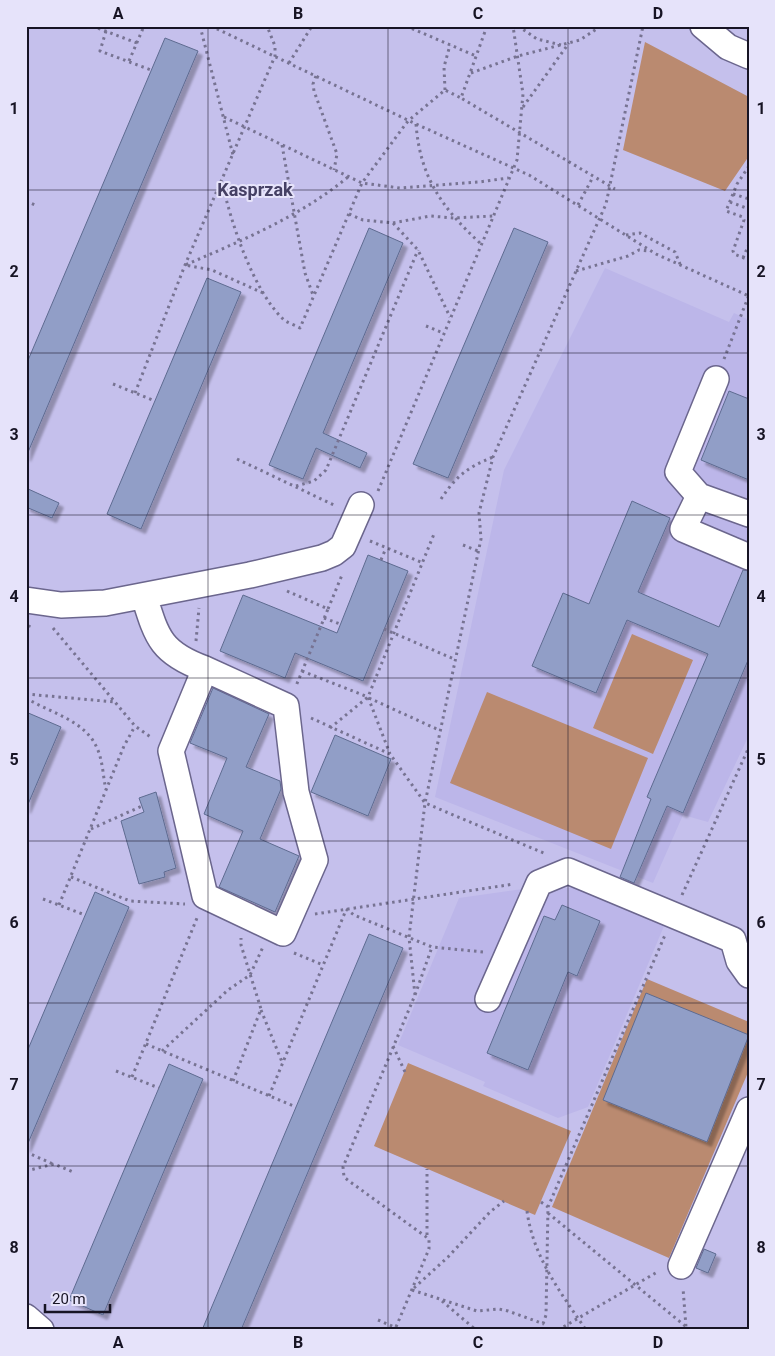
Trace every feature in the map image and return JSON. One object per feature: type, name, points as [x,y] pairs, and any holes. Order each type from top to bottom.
[{"type":"street","points":[[703,26],[728,46],[749,56]]},
{"type":"street","points":[[716,379],[678,472],[699,496],[749,514]]},
{"type":"street","points":[[699,496],[683,529],[749,557]]},
{"type":"street","points":[[33,601],[90,605],[202,585],[322,558],[334,553],[343,546],[361,511]]},
{"type":"street","points":[[144,596],[158,637],[167,650],[199,667],[286,706],[296,792],[315,860],[282,933],[204,901],[171,751],[199,667]]},
{"type":"street","points":[[488,999],[539,882],[568,870],[733,940],[739,961],[749,974]]},
{"type":"street","points":[[681,1266],[749,1110]]},
{"type":"street","points":[[26,1317],[41,1330]]},
{"type":"path","points":[[92,26],[137,42]]},
{"type":"path","points":[[129,62],[144,26]]},
{"type":"path","points":[[200,26],[233,155]]},
{"type":"path","points":[[210,26],[416,124],[529,175],[651,251],[749,295],[716,379]]},
{"type":"path","points":[[135,393],[186,265],[275,56],[275,46],[267,26]]},
{"type":"path","points":[[289,63],[312,26]]},
{"type":"path","points":[[406,26],[476,56]]},
{"type":"path","points":[[461,98],[487,26]]},
{"type":"path","points":[[361,511],[443,333],[517,160],[523,107],[513,26]]},
{"type":"path","points":[[518,26],[538,39],[562,45]]},
{"type":"path","points":[[470,73],[518,56],[589,36],[601,26]]},
{"type":"path","points":[[415,994],[408,937],[412,899],[425,803],[439,730],[481,540],[479,513],[493,457],[600,219],[609,187],[643,26]]},
{"type":"path","points":[[106,31],[100,52],[151,70]]},
{"type":"path","points":[[523,107],[569,43]]},
{"type":"path","points":[[445,90],[444,67],[450,45]]},
{"type":"path","points":[[316,76],[313,84],[314,91],[337,154],[334,170]]},
{"type":"path","points":[[445,90],[615,189]]},
{"type":"path","points":[[222,182],[239,242],[264,293],[284,320],[300,328],[362,183],[408,120],[445,90]]},
{"type":"path","points":[[224,117],[362,183],[400,188],[509,178]]},
{"type":"path","points":[[416,124],[419,150],[432,186],[454,218],[481,244]]},
{"type":"path","points":[[282,145],[305,273],[314,296]]},
{"type":"path","points":[[749,166],[733,194],[726,211],[743,217],[744,220],[733,250],[734,254],[749,260]]},
{"type":"path","points":[[186,265],[239,242],[295,212],[334,188],[348,176]]},
{"type":"path","points":[[578,205],[593,177]]},
{"type":"path","points":[[733,194],[749,199]]},
{"type":"path","points":[[26,201],[35,205]]},
{"type":"path","points":[[730,202],[749,209]]},
{"type":"path","points":[[349,214],[363,220],[393,223],[430,216],[454,218],[493,216]]},
{"type":"path","points":[[393,223],[418,250],[450,317]]},
{"type":"path","points":[[626,236],[640,233],[675,252],[680,265]]},
{"type":"path","points":[[743,258],[749,244]]},
{"type":"path","points":[[296,486],[314,481],[326,470],[418,250]]},
{"type":"path","points":[[576,271],[628,256],[638,250],[651,251]]},
{"type":"path","points":[[186,265],[212,270],[264,293]]},
{"type":"path","points":[[426,326],[443,333]]},
{"type":"path","points":[[113,384],[155,401]]},
{"type":"path","points":[[441,498],[451,484],[470,466],[493,457]]},
{"type":"path","points":[[237,458],[296,486],[361,511],[386,548],[423,563]]},
{"type":"path","points":[[330,728],[368,697],[434,534]]},
{"type":"path","points":[[463,545],[478,551]]},
{"type":"path","points":[[381,560],[386,548]]},
{"type":"path","points":[[298,682],[345,568]]},
{"type":"path","points":[[199,667],[202,585]]},
{"type":"path","points":[[285,590],[328,609]]},
{"type":"path","points":[[33,601],[49,624],[135,726],[124,746],[59,905]]},
{"type":"path","points":[[324,618],[340,624]]},
{"type":"path","points":[[384,629],[454,659]]},
{"type":"path","points":[[302,671],[368,697],[439,730]]},
{"type":"path","points":[[26,694],[115,702]]},
{"type":"path","points":[[368,697],[390,754],[425,803],[558,860],[568,870]]},
{"type":"path","points":[[26,698],[89,733],[98,750],[106,791]]},
{"type":"path","points":[[286,706],[330,728],[390,754]]},
{"type":"path","points":[[545,1330],[548,1207],[673,916],[749,747]]},
{"type":"path","points":[[91,829],[142,806]]},
{"type":"path","points":[[70,877],[130,901],[204,901],[132,1077]]},
{"type":"path","points":[[346,909],[516,883]]},
{"type":"path","points":[[43,899],[85,916]]},
{"type":"path","points":[[346,909],[354,915],[432,946],[506,955]]},
{"type":"path","points":[[269,1096],[346,909]]},
{"type":"path","points":[[241,915],[241,945],[261,1009],[283,1063]]},
{"type":"path","points":[[162,1051],[228,990],[250,975],[271,928]]},
{"type":"path","points":[[427,1235],[344,1177],[343,1167],[415,994],[432,946]]},
{"type":"path","points":[[232,1081],[261,1009]]},
{"type":"path","points":[[146,1044],[296,1107]]},
{"type":"path","points":[[393,1045],[405,1072]]},
{"type":"path","points":[[116,1071],[158,1088]]},
{"type":"path","points":[[26,1152],[73,1172]]},
{"type":"path","points":[[26,1172],[54,1164]]},
{"type":"path","points":[[396,1328],[429,1249],[430,1243],[427,1235],[427,1169]]},
{"type":"path","points":[[412,1290],[427,1274],[448,1257],[490,1212],[504,1202]]},
{"type":"path","points":[[541,1202],[548,1207]]},
{"type":"path","points":[[527,1211],[531,1233],[546,1271],[586,1330]]},
{"type":"path","points":[[548,1213],[690,1330]]},
{"type":"path","points":[[558,1330],[577,1317],[658,1272],[681,1266],[686,1328]]},
{"type":"path","points":[[412,1290],[477,1311],[499,1309],[544,1324]]},
{"type":"path","points":[[440,1300],[476,1330]]},
{"type":"path","points":[[378,1320],[401,1330]]},
{"type":"path","points":[[541,1330],[544,1324]]},
{"type":"path","points":[[681,1330],[686,1328]]},
{"type":"shaded area","points":[[645,42],[749,97],[749,156],[725,191],[623,150]]},
{"type":"shaded area","points":[[605,268],[729,322],[734,313],[749,320],[749,735],[708,822],[683,815],[653,883],[435,797],[504,470]]},
{"type":"shaded area","points":[[632,634],[693,660],[653,754],[593,728]]},
{"type":"shaded area","points":[[487,692],[648,758],[611,849],[450,783]]},
{"type":"shaded area","points":[[576,888],[664,926],[588,1107],[558,1118],[483,1086],[485,1082],[398,1045],[459,898],[523,889],[546,899],[553,891]]},
{"type":"shaded area","points":[[647,979],[749,1022],[749,1070],[669,1258],[552,1207]]},
{"type":"shaded area","points":[[408,1063],[571,1131],[535,1215],[374,1146]]},
{"type":"building","points":[[165,38],[198,51],[26,457],[26,365]]},
{"type":"building","points":[[369,228],[403,243],[323,433],[367,453],[360,468],[316,448],[303,479],[269,465]]},
{"type":"building","points":[[514,228],[548,242],[448,478],[413,464]]},
{"type":"building","points":[[207,278],[241,292],[141,529],[107,514]]},
{"type":"building","points":[[729,391],[749,399],[749,480],[701,460]]},
{"type":"building","points":[[26,488],[59,503],[52,518],[26,507]]},
{"type":"building","points":[[632,501],[670,518],[638,592],[719,627],[743,570],[749,571],[749,658],[683,813],[667,806],[634,883],[620,877],[651,799],[647,797],[708,654],[627,620],[596,693],[532,666],[563,593],[589,604]]},
{"type":"building","points":[[368,555],[408,571],[363,681],[295,653],[285,678],[220,651],[243,595],[337,633]]},
{"type":"building","points":[[213,688],[269,714],[246,767],[280,781],[281,789],[260,839],[299,856],[275,912],[219,887],[243,831],[204,814],[227,758],[190,743]]},
{"type":"building","points":[[26,712],[61,727],[26,809]]},
{"type":"building","points":[[335,735],[391,759],[368,816],[311,792]]},
{"type":"building","points":[[156,792],[176,868],[164,872],[165,877],[139,884],[121,821],[144,812],[139,798]]},
{"type":"building","points":[[95,892],[129,907],[26,1148],[26,1054]]},
{"type":"building","points":[[562,905],[600,921],[577,976],[568,972],[528,1070],[487,1053],[544,916],[555,920]]},
{"type":"building","points":[[369,934],[403,948],[241,1330],[202,1330]]},
{"type":"building","points":[[646,993],[749,1035],[707,1142],[603,1100]]},
{"type":"building","points":[[169,1064],[203,1079],[103,1315],[69,1300]]},
{"type":"building","points":[[704,1249],[716,1254],[708,1273],[696,1268]]},
{"type":"district","name":"Kasprzak","points":[[255,189]]}]
